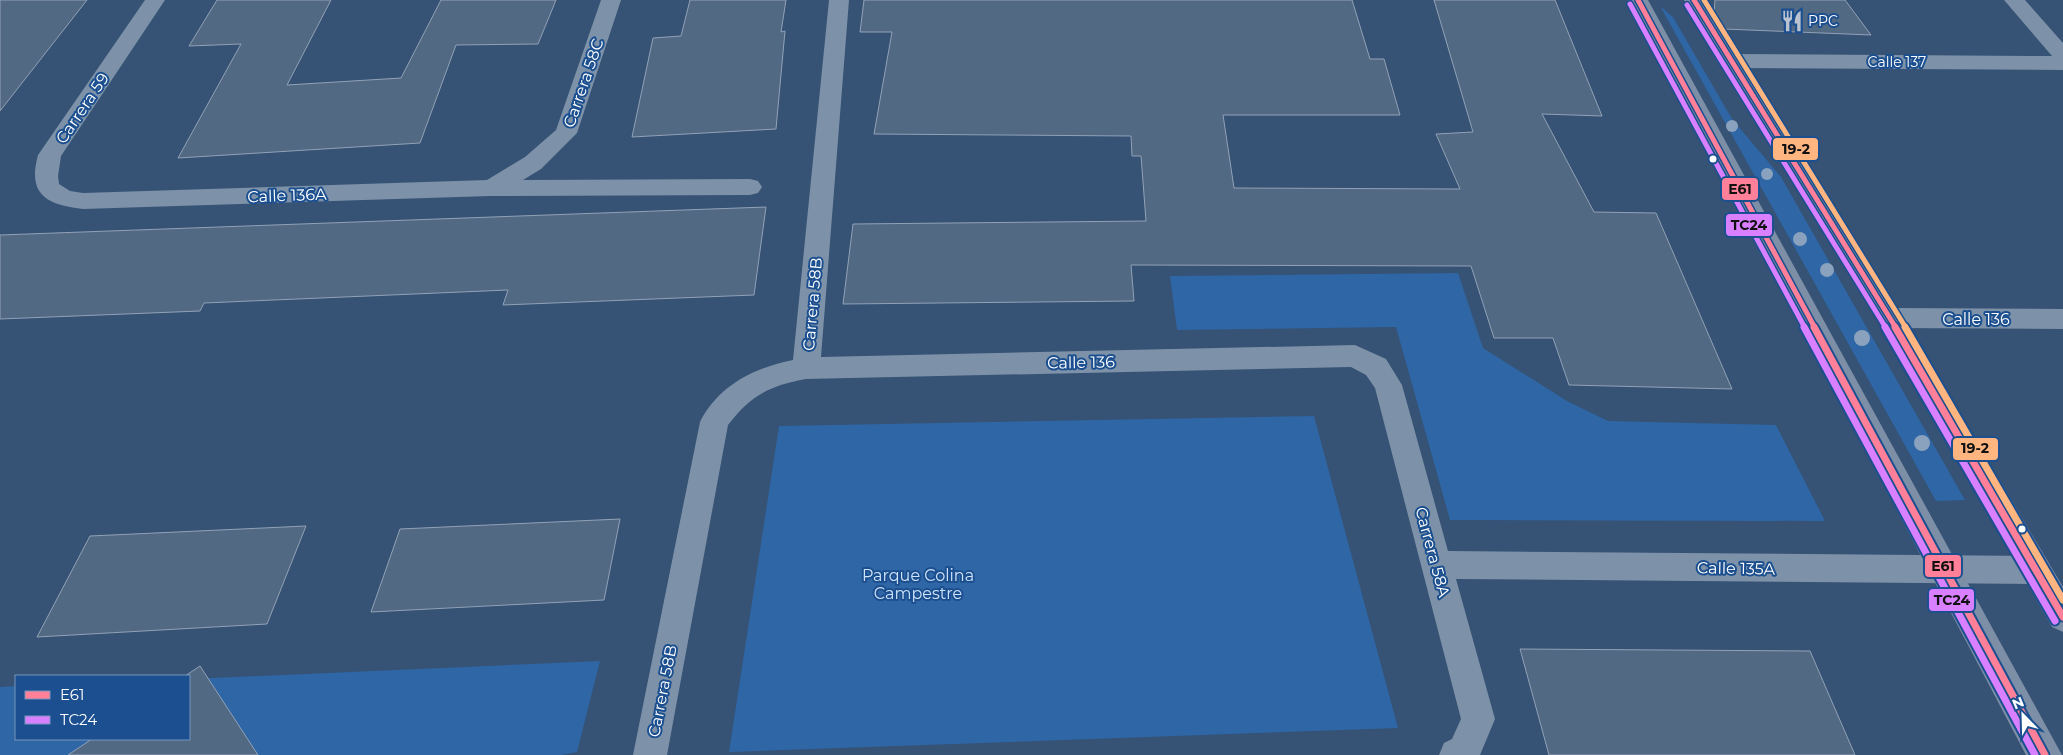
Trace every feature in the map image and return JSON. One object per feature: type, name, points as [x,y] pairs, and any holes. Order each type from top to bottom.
[{"type":"main road","points":[[1638,0],[2045,755]]},
{"type":"main road","points":[[1694,0],[1890,318],[2063,617]]},
{"type":"street","name":"Carrera 59","points":[[83,201],[62,199],[52,191],[46,181],[45,169],[50,156],[155,0]]},
{"type":"street","name":"Carrera 58C","points":[[490,188],[533,163],[566,133],[611,0]]},
{"type":"street","name":"Carrera 58B","points":[[650,755],[714,422],[728,403],[746,386],[768,375],[806,368],[839,0]]},
{"type":"street","points":[[2014,0],[2063,56]]},
{"type":"street","name":"Calle 137","points":[[1731,61],[2063,63]]},
{"type":"street","name":"Calle 136A","points":[[83,201],[490,188],[750,187]]},
{"type":"street","name":"Calle 136","points":[[1890,318],[2063,319]]},
{"type":"street","name":"Calle 136","points":[[806,368],[1355,356]]},
{"type":"street","name":"Carrera 58A","points":[[1355,356],[1376,367],[1388,385],[1437,565],[1478,719],[1462,754]]},
{"type":"street","name":"Calle 135A","points":[[1437,565],[2036,570]]},
{"type":"green space","points":[[1660,6],[1673,17],[1732,119],[1781,177],[1965,500],[1936,501]]},
{"type":"green space","points":[[1458,273],[1483,348],[1567,401],[1608,421],[1776,425],[1825,521],[1450,520],[1396,327],[1177,330],[1170,276]]},
{"type":"green space","name":"Parque Colina Campestre","points":[[1314,416],[1398,728],[729,752],[779,426]]},
{"type":"green space","points":[[600,661],[577,752],[561,755],[0,755],[0,687],[15,686],[15,740],[190,740],[190,679]]},
{"type":"building","points":[[0,0],[87,0],[0,111]]},
{"type":"building","points":[[217,0],[331,0],[287,85],[401,78],[441,0],[556,0],[538,44],[456,45],[420,143],[178,158],[241,44],[189,46]]},
{"type":"building","points":[[690,0],[786,0],[781,32],[785,31],[776,129],[632,137],[653,38],[681,36]]},
{"type":"building","points":[[864,0],[1352,0],[1370,59],[1384,59],[1400,115],[1223,115],[1234,188],[1460,189],[1436,134],[1473,132],[1434,0],[1555,0],[1602,116],[1542,114],[1594,212],[1656,213],[1732,389],[1569,385],[1553,338],[1494,338],[1471,266],[1131,265],[1134,301],[843,304],[853,224],[1146,221],[1141,156],[1132,156],[1131,136],[874,134],[892,32],[860,32]]},
{"type":"building","points":[[1715,0],[1845,0],[1871,35],[1724,29],[1714,13]]},
{"type":"building","points":[[766,207],[754,295],[503,305],[508,290],[204,303],[200,311],[0,319],[0,235]]},
{"type":"building","points":[[620,519],[604,600],[371,612],[400,529]]},
{"type":"building","points":[[306,526],[267,624],[37,637],[90,536]]},
{"type":"building","points":[[1520,649],[1810,651],[1855,755],[1549,755]]},
{"type":"building","points":[[200,666],[258,755],[68,755],[90,740],[190,740],[190,675],[186,675]]},
{"type":"transit line","name":"E61","points":[[1638,0],[2045,755]]},
{"type":"transit line","name":"E61","points":[[1694,0],[1890,318],[2063,617]]},
{"type":"transit line","name":"19-2","points":[[1704,0],[1897,313],[2063,600]]},
{"type":"transit line","name":"TC24","points":[[1630,4],[2035,755]]},
{"type":"transit line","name":"TC24","points":[[1687,5],[1882,322],[2055,621]]},
{"type":"place","name":"PPC","points":[[1792,21]]}]
